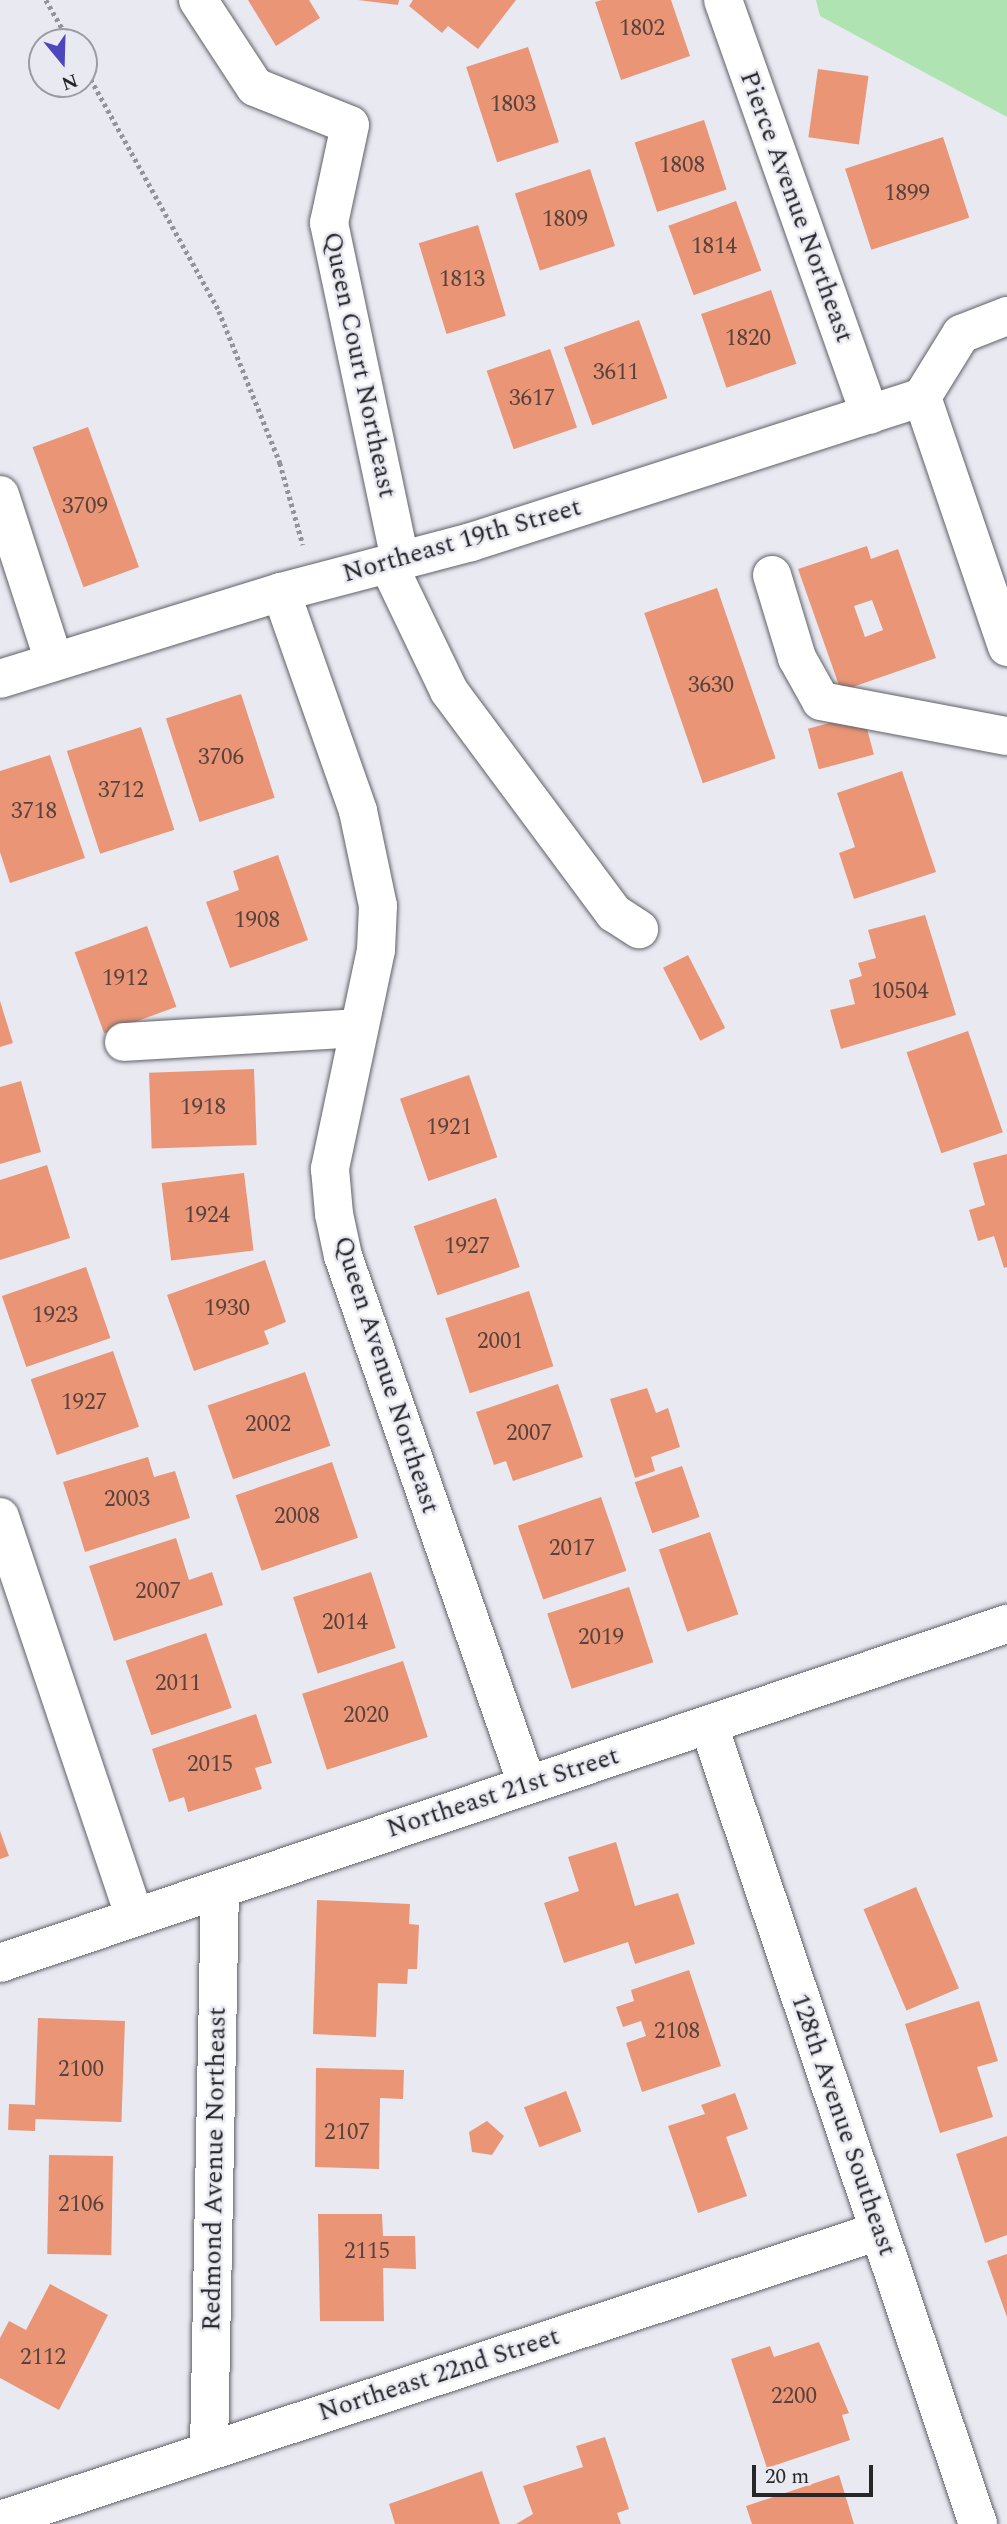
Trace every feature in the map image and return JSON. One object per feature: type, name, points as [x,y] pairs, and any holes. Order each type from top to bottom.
[{"type":"street","name":"Queen Court Northeast","points":[[198,0],[255,88],[350,125],[329,223],[394,562],[449,691],[614,913],[639,929]]},
{"type":"street","name":"Pierce Avenue Northeast","points":[[723,0],[870,415]]},
{"type":"street","points":[[1007,316],[961,334],[922,397],[1007,647]]},
{"type":"street","name":"Northeast 19th Street","points":[[0,679],[297,588],[394,562],[922,397]]},
{"type":"street","points":[[0,495],[54,661]]},
{"type":"street","points":[[772,575],[797,658],[821,701],[1007,736]]},
{"type":"street","name":"Queen Avenue Northeast","points":[[297,588],[369,855],[378,906],[376,950],[330,1169],[343,1256],[527,1784]]},
{"type":"street","points":[[124,1042],[358,1028]]},
{"type":"street","points":[[0,1517],[135,1917]]},
{"type":"street","name":"Northeast 21st Street","points":[[0,1963],[1007,1624]]},
{"type":"street","name":"128th Avenue Southeast","points":[[709,1726],[978,2524]]},
{"type":"street","name":"Redmond Avenue Northeast","points":[[209,2450],[220,1889]]},
{"type":"street","name":"Northeast 22nd Street","points":[[0,2520],[879,2231]]},
{"type":"path","points":[[46,0],[61,28]]},
{"type":"path","points":[[98,92],[219,311],[280,463],[297,588]]},
{"type":"green space","points":[[816,0],[1007,0],[1007,117],[820,16]]},
{"type":"building","points":[[248,0],[309,0],[320,18],[276,46]]},
{"type":"building","points":[[358,0],[399,0],[398,5]]},
{"type":"building","points":[[413,0],[516,0],[478,49],[448,26],[442,33],[409,6]]},
{"type":"building","points":[[671,0],[690,56],[621,80],[595,2]]},
{"type":"building","points":[[528,47],[559,142],[497,162],[466,67]]},
{"type":"building","points":[[818,69],[869,76],[859,144],[808,137]]},
{"type":"building","points":[[704,120],[727,189],[657,212],[635,143]]},
{"type":"building","points":[[943,137],[969,218],[871,250],[845,169]]},
{"type":"building","points":[[590,169],[615,246],[540,270],[515,193]]},
{"type":"building","points":[[736,201],[761,271],[694,295],[668,226]]},
{"type":"building","points":[[478,225],[506,316],[446,334],[419,243]]},
{"type":"building","points":[[771,290],[796,364],[726,388],[701,314]]},
{"type":"building","points":[[639,320],[667,398],[592,425],[564,347]]},
{"type":"building","points":[[550,349],[577,427],[514,449],[487,371]]},
{"type":"building","points":[[88,427],[139,567],[84,587],[33,447]]},
{"type":"building","points":[[867,546],[871,559],[898,549],[936,658],[841,691],[798,569]],"holes":[[[872,600],[883,630],[865,637],[854,606]]]},
{"type":"building","points":[[717,588],[776,758],[703,783],[644,613]]},
{"type":"building","points":[[241,694],[275,798],[200,822],[166,718]]},
{"type":"building","points":[[863,714],[874,755],[819,769],[808,729]]},
{"type":"building","points":[[141,727],[174,830],[100,854],[67,751]]},
{"type":"building","points":[[50,755],[85,858],[10,883],[0,852],[0,771]]},
{"type":"building","points":[[902,771],[936,872],[854,899],[839,853],[855,847],[837,793]]},
{"type":"building","points":[[278,855],[308,940],[230,968],[206,902],[239,890],[233,871]]},
{"type":"building","points":[[925,915],[956,1015],[841,1049],[830,1010],[855,1004],[849,980],[862,976],[858,963],[876,958],[868,930]]},
{"type":"building","points":[[147,926],[176,1007],[104,1033],[75,952]]},
{"type":"building","points":[[688,955],[725,1028],[700,1041],[663,968]]},
{"type":"building","points":[[0,1001],[13,1043],[0,1047]]},
{"type":"building","points":[[968,1031],[1003,1132],[941,1153],[907,1052]]},
{"type":"building","points":[[254,1069],[257,1145],[152,1149],[149,1073]]},
{"type":"building","points":[[469,1075],[497,1157],[428,1181],[400,1099]]},
{"type":"building","points":[[21,1081],[41,1152],[0,1164],[0,1087]]},
{"type":"building","points":[[1007,1154],[1007,1267],[1004,1268],[994,1236],[978,1241],[969,1210],[985,1205],[973,1163]]},
{"type":"building","points":[[47,1165],[70,1238],[0,1260],[0,1180]]},
{"type":"building","points":[[244,1173],[254,1250],[171,1261],[162,1183]]},
{"type":"building","points":[[496,1198],[520,1267],[438,1295],[414,1226]]},
{"type":"building","points":[[265,1260],[286,1322],[264,1331],[269,1344],[194,1371],[167,1295]]},
{"type":"building","points":[[86,1267],[110,1338],[26,1367],[2,1296]]},
{"type":"building","points":[[529,1291],[553,1366],[470,1393],[445,1318]]},
{"type":"building","points":[[113,1351],[139,1427],[57,1455],[31,1379]]},
{"type":"building","points":[[305,1372],[330,1446],[233,1479],[208,1406]]},
{"type":"building","points":[[558,1384],[583,1457],[513,1481],[506,1461],[494,1465],[476,1412]]},
{"type":"building","points":[[647,1388],[656,1413],[668,1408],[680,1447],[651,1457],[655,1471],[635,1478],[610,1399]]},
{"type":"building","points":[[148,1457],[154,1477],[175,1471],[190,1518],[85,1552],[63,1482]]},
{"type":"building","points":[[332,1462],[358,1538],[262,1571],[236,1495]]},
{"type":"building","points":[[682,1466],[700,1517],[652,1533],[635,1482]]},
{"type":"building","points":[[601,1497],[626,1571],[543,1599],[518,1526]]},
{"type":"building","points":[[710,1532],[738,1614],[687,1632],[659,1550]]},
{"type":"building","points":[[176,1538],[189,1580],[212,1572],[223,1605],[114,1641],[89,1566]]},
{"type":"building","points":[[371,1572],[396,1648],[318,1673],[293,1597]]},
{"type":"building","points":[[629,1587],[653,1662],[572,1689],[547,1614]]},
{"type":"building","points":[[206,1633],[232,1708],[151,1735],[126,1661]]},
{"type":"building","points":[[403,1661],[428,1737],[327,1770],[302,1694]]},
{"type":"building","points":[[256,1714],[272,1763],[255,1768],[262,1789],[188,1812],[184,1797],[169,1802],[152,1749]]},
{"type":"building","points":[[0,1831],[9,1856],[0,1859]]},
{"type":"building","points":[[616,1842],[635,1906],[678,1893],[695,1944],[635,1964],[628,1942],[564,1963],[544,1903],[579,1891],[568,1857]]},
{"type":"building","points":[[916,1887],[959,1988],[907,2011],[864,1909]]},
{"type":"building","points":[[317,1900],[410,1904],[409,1924],[419,1925],[417,1969],[408,1969],[407,1984],[378,1983],[376,2037],[313,2034]]},
{"type":"building","points":[[689,1970],[721,2066],[642,2092],[626,2043],[646,2036],[641,2021],[623,2027],[616,2007],[634,2001],[631,1990]]},
{"type":"building","points":[[979,2001],[998,2061],[977,2067],[993,2117],[940,2133],[905,2024]]},
{"type":"building","points":[[38,2018],[125,2021],[121,2122],[34,2119]]},
{"type":"building","points":[[316,2068],[404,2070],[403,2099],[380,2098],[379,2169],[315,2167]]},
{"type":"building","points":[[566,2091],[581,2131],[539,2147],[524,2107]]},
{"type":"building","points":[[735,2093],[748,2129],[726,2137],[747,2196],[698,2213],[668,2126],[705,2114],[701,2105]]},
{"type":"building","points":[[9,2104],[36,2105],[35,2131],[8,2130]]},
{"type":"building","points":[[487,2121],[504,2136],[492,2155],[472,2152],[469,2132]]},
{"type":"building","points":[[1007,2136],[1007,2235],[985,2243],[956,2154]]},
{"type":"building","points":[[49,2155],[113,2156],[111,2255],[47,2254]]},
{"type":"building","points":[[318,2214],[382,2214],[383,2236],[415,2236],[416,2269],[383,2268],[384,2321],[320,2321]]},
{"type":"building","points":[[1007,2254],[1007,2317],[987,2261]]},
{"type":"building","points":[[50,2284],[108,2315],[59,2410],[0,2378],[0,2338],[9,2321],[26,2330]]},
{"type":"building","points":[[819,2342],[849,2413],[842,2415],[850,2440],[767,2468],[731,2359],[770,2346],[774,2357]]},
{"type":"building","points":[[605,2437],[629,2509],[617,2513],[621,2524],[516,2524],[533,2514],[523,2486],[583,2467],[576,2446]]},
{"type":"building","points":[[482,2471],[500,2524],[395,2524],[389,2504]]},
{"type":"building","points":[[839,2475],[854,2524],[752,2524],[746,2506]]}]
